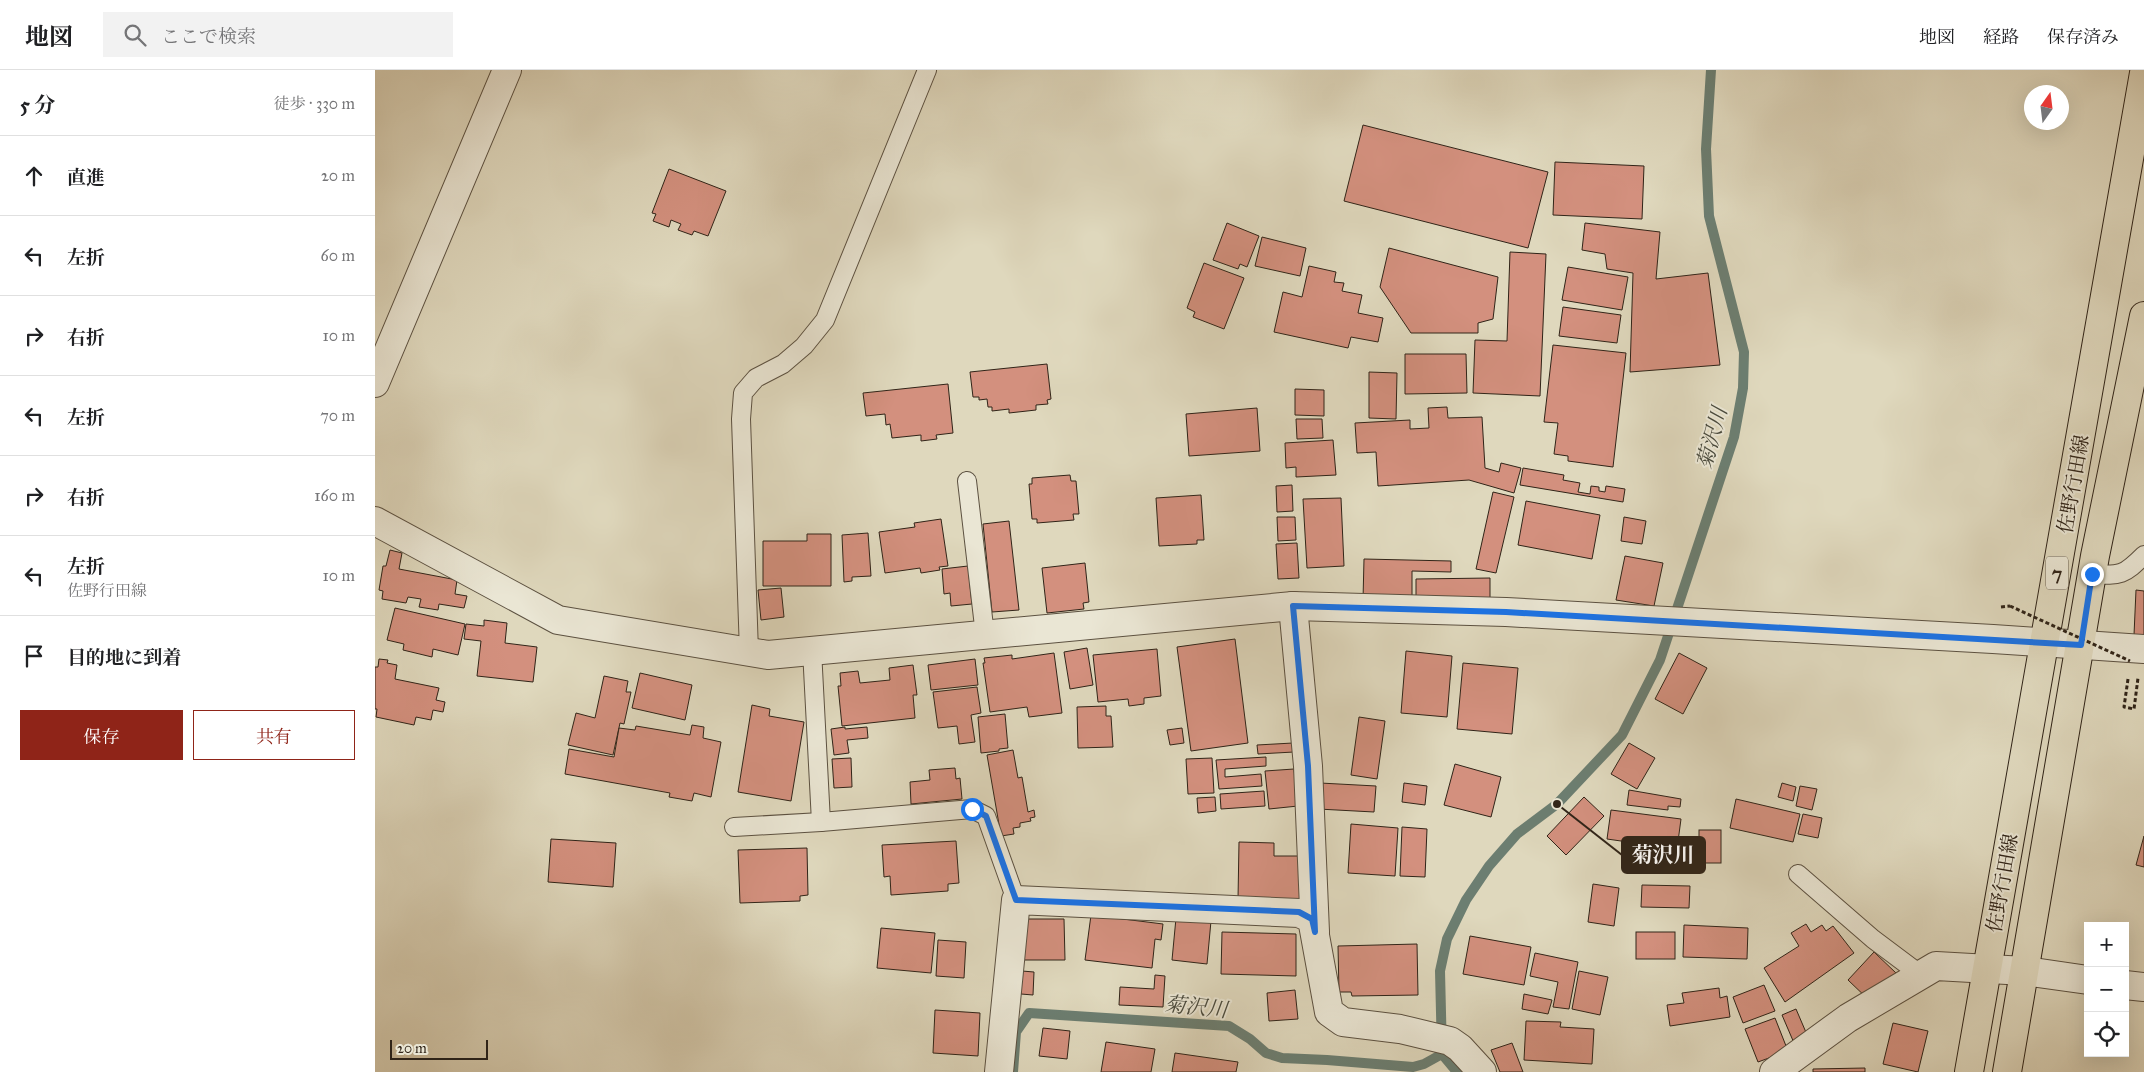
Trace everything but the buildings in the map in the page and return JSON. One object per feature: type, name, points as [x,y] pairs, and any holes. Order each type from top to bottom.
[{"type":"main road","name":"佐野行田線","points":[[1969,1072],[2144,73]]},
{"type":"main road","name":"佐野行田線","points":[[2007,1072],[2092,574],[2144,316]]},
{"type":"street","points":[[375,383],[507,70]]},
{"type":"street","points":[[375,521],[558,620],[768,655],[1293,606],[1506,612],[2081,645],[2138,660]]},
{"type":"street","points":[[1293,606],[1308,766],[1315,932]]},
{"type":"street","points":[[999,1072],[1016,900],[1299,912],[1312,919],[1329,1012],[1343,1022],[1400,1029],[1450,1041],[1460,1048],[1482,1072]]},
{"type":"street","points":[[1774,1072],[1848,1018],[1936,966],[2025,971],[2084,979]]},
{"type":"street","points":[[2129,985],[2144,987]]},
{"type":"lane","points":[[749,652],[741,419],[743,393],[756,378],[783,364],[803,346],[825,320],[927,70]]},
{"type":"lane","points":[[967,481],[985,635]]},
{"type":"lane","points":[[2092,574],[2121,574],[2130,569],[2144,555]]},
{"type":"lane","points":[[813,650],[821,822]]},
{"type":"lane","points":[[734,828],[972,809],[986,816],[1016,900]]},
{"type":"lane","points":[[1798,874],[1873,939],[1921,975]]},
{"type":"path","points":[[2010,606],[2138,660]]},
{"type":"path","points":[[2138,660],[2134,709],[2124,707],[2138,660]]},
{"type":"waterway","name":"菊沢川","points":[[1013,1072],[1016,1032],[1029,1013],[1229,1026],[1250,1039],[1266,1053],[1282,1058],[1413,1067],[1424,1064],[1442,1054],[1440,971],[1447,939],[1466,900],[1489,866],[1517,834],[1557,804],[1622,735],[1660,660],[1734,437],[1743,388],[1744,352],[1709,216],[1706,149],[1711,70]]},
{"type":"waterway","points":[[1442,1054],[1457,1072]]},
{"type":"place","name":"菊沢川","points":[[1557,804]]},
{"type":"route","points":[[972,809],[986,816],[1016,900],[1299,912],[1312,919],[1315,932],[1308,766],[1293,606],[1506,612],[2081,645],[2092,574]]}]
